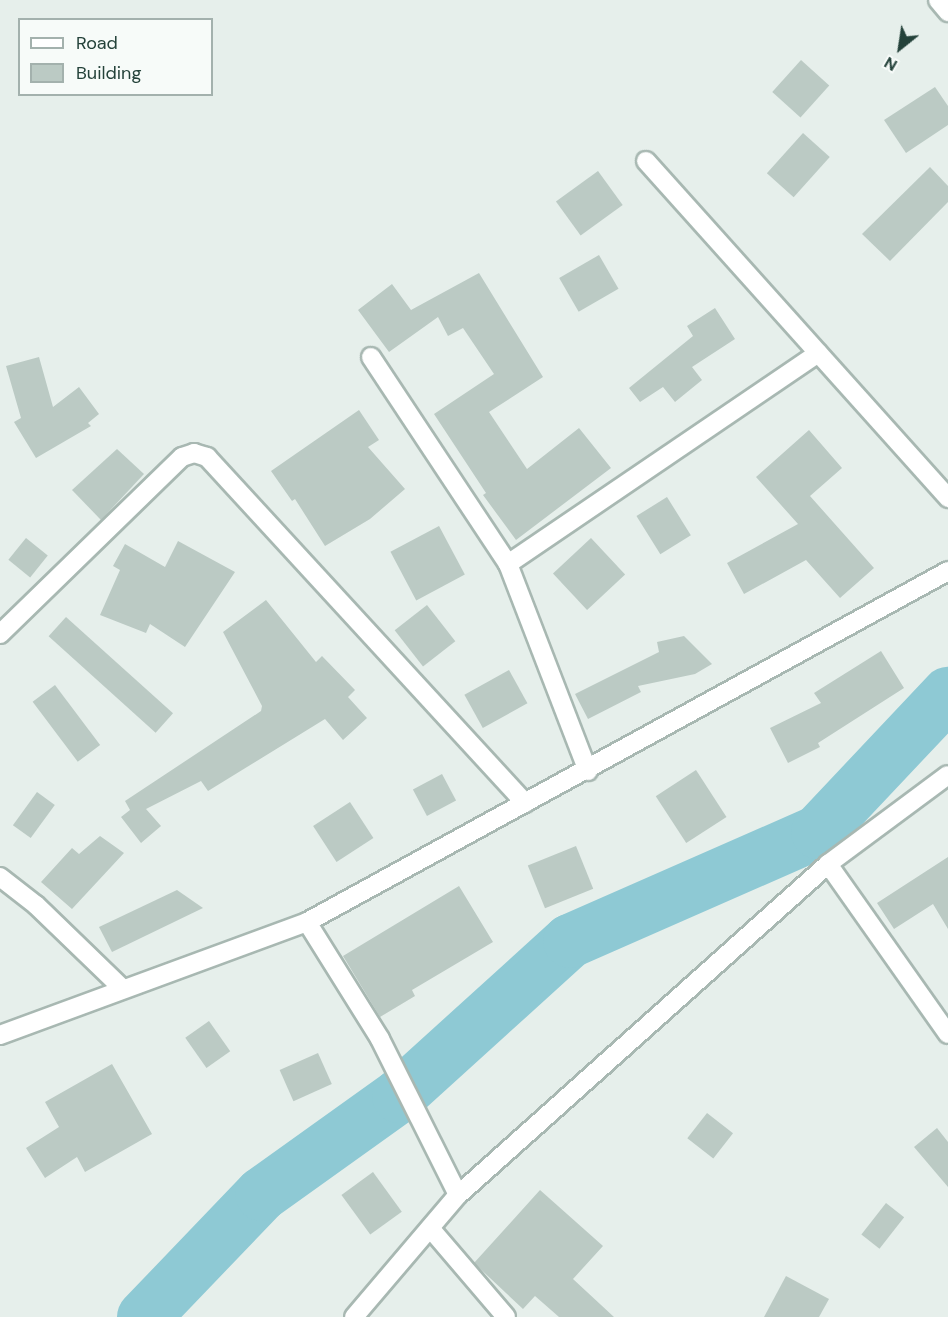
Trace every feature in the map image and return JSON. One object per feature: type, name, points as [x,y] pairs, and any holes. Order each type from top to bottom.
[{"type":"street","points":[[939,0],[948,12]]},
{"type":"street","points":[[646,161],[948,498]]},
{"type":"street","points":[[508,564],[818,353]]},
{"type":"street","points":[[371,357],[508,564],[588,771]]},
{"type":"street","points":[[0,634],[182,456],[194,453],[207,457],[525,803]]},
{"type":"street","points":[[0,1035],[122,988],[307,922],[588,771],[948,571]]},
{"type":"street","points":[[354,1317],[458,1195],[828,864],[948,775]]},
{"type":"street","points":[[828,864],[948,1034]]},
{"type":"street","points":[[0,877],[122,988]]},
{"type":"street","points":[[307,922],[380,1039],[410,1107],[458,1195]]},
{"type":"street","points":[[430,1228],[506,1317]]},
{"type":"building","points":[[801,60],[829,85],[800,117],[772,92]]},
{"type":"building","points":[[935,87],[948,106],[948,125],[906,153],[884,120]]},
{"type":"building","points":[[803,133],[830,157],[794,197],[767,173]]},
{"type":"building","points":[[930,167],[948,186],[948,202],[890,261],[862,234]]},
{"type":"building","points":[[598,171],[623,205],[581,236],[556,202]]},
{"type":"building","points":[[599,255],[618,289],[579,312],[559,278]]},
{"type":"building","points":[[479,273],[543,377],[489,412],[527,469],[579,428],[611,468],[516,540],[483,495],[486,493],[434,414],[494,374],[463,328],[448,336],[438,317],[389,352],[358,310],[392,284],[411,310]]},
{"type":"building","points":[[715,308],[735,339],[692,367],[702,380],[675,402],[663,387],[640,402],[629,388],[693,336],[687,326]]},
{"type":"building","points":[[39,357],[53,407],[79,387],[99,414],[88,423],[91,426],[36,458],[14,422],[21,418],[6,366]]},
{"type":"building","points":[[359,410],[379,440],[368,447],[405,489],[370,519],[325,546],[295,499],[292,501],[271,471]]},
{"type":"building","points":[[809,430],[842,468],[810,496],[874,568],[840,598],[806,560],[744,594],[727,563],[798,524],[756,477]]},
{"type":"building","points":[[117,449],[144,474],[101,520],[72,490]]},
{"type":"building","points":[[667,497],[691,535],[660,554],[636,516]]},
{"type":"building","points":[[439,526],[465,575],[416,600],[390,552]]},
{"type":"building","points":[[26,538],[48,556],[30,577],[8,560]]},
{"type":"building","points":[[591,538],[625,575],[587,610],[553,573]]},
{"type":"building","points":[[178,541],[235,572],[185,647],[150,624],[146,633],[100,615],[120,570],[113,566],[125,544],[165,567]]},
{"type":"building","points":[[266,600],[316,662],[322,656],[355,690],[348,697],[367,718],[343,740],[325,719],[208,791],[201,781],[146,809],[161,826],[141,843],[121,817],[130,810],[125,801],[261,711],[262,706],[223,632]]},
{"type":"building","points":[[427,605],[455,641],[423,666],[395,630]]},
{"type":"building","points":[[66,617],[173,713],[156,733],[49,636]]},
{"type":"building","points":[[684,636],[712,664],[695,674],[638,686],[641,692],[588,719],[575,694],[659,652],[657,642]]},
{"type":"building","points":[[881,651],[904,688],[818,743],[820,747],[788,763],[770,728],[821,703],[814,693]]},
{"type":"building","points":[[509,670],[527,703],[483,728],[464,695]]},
{"type":"building","points":[[55,685],[100,745],[78,762],[33,702]]},
{"type":"building","points":[[696,770],[726,817],[686,843],[656,796]]},
{"type":"building","points":[[442,774],[456,800],[427,816],[413,789]]},
{"type":"building","points":[[37,792],[55,805],[31,838],[13,825]]},
{"type":"building","points":[[350,802],[373,838],[337,862],[313,826]]},
{"type":"building","points":[[100,836],[124,853],[72,909],[41,882],[72,848],[79,854]]},
{"type":"building","points":[[576,846],[593,889],[545,908],[528,865]]},
{"type":"building","points":[[948,857],[948,929],[933,904],[894,929],[877,903]]},
{"type":"building","points":[[459,886],[493,942],[412,990],[415,996],[380,1017],[343,956]]},
{"type":"building","points":[[177,890],[203,908],[112,952],[99,927]]},
{"type":"building","points":[[209,1021],[230,1051],[206,1068],[185,1038]]},
{"type":"building","points":[[318,1053],[332,1084],[293,1101],[280,1070]]},
{"type":"building","points":[[112,1064],[152,1134],[85,1172],[77,1157],[45,1178],[26,1148],[59,1127],[45,1102]]},
{"type":"building","points":[[707,1113],[733,1133],[713,1159],[687,1138]]},
{"type":"building","points":[[937,1128],[948,1142],[948,1187],[914,1147]]},
{"type":"building","points":[[373,1172],[402,1212],[370,1235],[341,1195]]},
{"type":"building","points":[[540,1190],[603,1246],[573,1279],[614,1317],[559,1317],[535,1296],[523,1309],[474,1263]]},
{"type":"building","points":[[886,1203],[904,1217],[879,1249],[861,1235]]},
{"type":"building","points":[[786,1276],[829,1299],[819,1317],[764,1317]]},
{"type":"waterway","points":[[144,1317],[262,1194],[399,1096],[570,941],[818,832],[948,694]]}]
